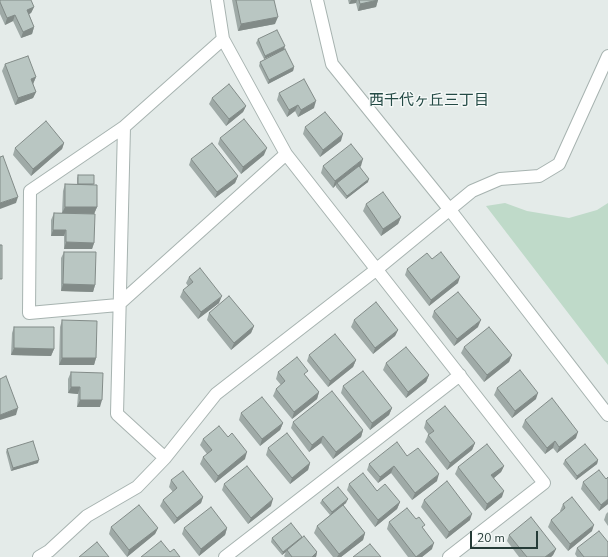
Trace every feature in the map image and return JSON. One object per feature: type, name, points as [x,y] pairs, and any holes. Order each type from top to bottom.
[{"type":"street","points":[[217,0],[223,39],[286,154],[544,483],[449,557]]},
{"type":"street","points":[[317,0],[332,64],[450,210],[608,415]]},
{"type":"street","points":[[223,39],[124,127],[30,191],[29,313],[118,305],[286,154]]},
{"type":"street","points":[[39,557],[50,552],[87,516],[137,487],[165,458],[216,394],[377,269],[472,191],[500,179],[539,176],[559,164],[608,56]]},
{"type":"street","points":[[124,127],[118,305],[117,414],[165,458]]},
{"type":"street","points":[[225,557],[460,375]]},
{"type":"green space","points":[[505,203],[527,211],[569,218],[597,210],[608,203],[608,365],[486,206]]},
{"type":"building","points":[[0,0],[31,0],[34,7],[27,10],[34,27],[23,32],[15,15],[7,18]]},
{"type":"building","points":[[236,0],[274,0],[278,17],[241,24]]},
{"type":"building","points":[[359,0],[378,0],[360,4]]},
{"type":"building","points":[[277,30],[285,46],[265,56],[258,39]]},
{"type":"building","points":[[285,49],[294,67],[269,80],[260,62]]},
{"type":"building","points":[[28,56],[36,77],[31,79],[36,92],[18,98],[5,64]]},
{"type":"building","points":[[304,79],[316,101],[301,110],[298,105],[289,110],[279,93]]},
{"type":"building","points":[[229,84],[246,106],[229,119],[212,98]]},
{"type":"building","points":[[325,112],[343,134],[323,150],[305,127]]},
{"type":"building","points":[[244,119],[267,148],[243,167],[220,138]]},
{"type":"building","points":[[46,121],[64,143],[33,169],[15,148]]},
{"type":"building","points":[[212,143],[238,176],[217,192],[191,159]]},
{"type":"building","points":[[351,144],[363,159],[335,181],[323,166]]},
{"type":"building","points":[[3,156],[18,197],[0,203],[0,157]]},
{"type":"building","points":[[359,166],[369,179],[347,196],[337,183]]},
{"type":"building","points":[[78,175],[94,175],[94,184],[78,184]]},
{"type":"building","points":[[65,184],[97,185],[97,207],[65,207]]},
{"type":"building","points":[[383,192],[401,217],[383,229],[366,204]]},
{"type":"building","points":[[54,213],[95,214],[94,243],[66,242],[66,230],[53,230]]},
{"type":"building","points":[[0,245],[2,245],[2,279],[0,279]]},
{"type":"building","points":[[64,252],[96,252],[95,285],[63,284]]},
{"type":"building","points":[[441,252],[460,277],[431,300],[407,269],[427,253],[432,259]]},
{"type":"building","points":[[200,268],[222,296],[201,312],[183,290],[193,282],[189,277]]},
{"type":"building","points":[[458,292],[481,320],[457,339],[434,311]]},
{"type":"building","points":[[229,296],[254,326],[234,343],[209,313]]},
{"type":"building","points":[[376,302],[398,330],[375,348],[354,320]]},
{"type":"building","points":[[62,320],[97,321],[96,358],[62,358]]},
{"type":"building","points":[[14,327],[54,327],[54,349],[14,348]]},
{"type":"building","points":[[489,327],[512,355],[487,375],[464,347]]},
{"type":"building","points":[[335,334],[356,360],[330,381],[309,355]]},
{"type":"building","points":[[406,347],[429,375],[408,392],[386,363]]},
{"type":"building","points":[[297,357],[308,371],[304,374],[319,392],[294,412],[276,389],[285,381],[278,372]]},
{"type":"building","points":[[520,370],[538,393],[515,411],[497,388]]},
{"type":"building","points":[[363,371],[392,408],[372,423],[343,386]]},
{"type":"building","points":[[71,372],[103,373],[102,400],[80,400],[80,387],[71,387]]},
{"type":"building","points":[[6,376],[18,408],[0,415],[0,379]]},
{"type":"building","points":[[332,391],[363,430],[336,452],[323,436],[312,445],[293,422]]},
{"type":"building","points":[[262,397],[283,423],[262,439],[241,413]]},
{"type":"building","points":[[552,398],[578,432],[559,447],[555,441],[547,448],[525,420]]},
{"type":"building","points":[[445,406],[475,443],[450,463],[428,435],[434,431],[426,421]]},
{"type":"building","points":[[219,426],[228,437],[232,433],[247,452],[218,476],[203,457],[212,450],[203,439]]},
{"type":"building","points":[[287,433],[310,463],[292,478],[268,448]]},
{"type":"building","points":[[33,441],[39,460],[13,468],[7,449]]},
{"type":"building","points":[[397,442],[407,456],[418,448],[439,474],[415,493],[394,466],[380,477],[369,464]]},
{"type":"building","points":[[487,444],[504,466],[491,475],[504,491],[487,504],[458,467]]},
{"type":"building","points":[[585,444],[598,460],[577,476],[565,460]]},
{"type":"building","points":[[247,466],[273,499],[251,518],[224,484]]},
{"type":"building","points":[[599,470],[606,479],[608,477],[608,499],[601,505],[583,482]]},
{"type":"building","points":[[183,471],[203,497],[177,518],[163,500],[177,488],[171,480]]},
{"type":"building","points":[[363,473],[377,491],[385,484],[400,502],[378,520],[349,484]]},
{"type":"building","points":[[447,481],[472,514],[449,532],[424,500]]},
{"type":"building","points":[[338,487],[348,499],[332,512],[322,500]]},
{"type":"building","points":[[572,497],[594,525],[570,544],[551,520],[565,508],[563,504]]},
{"type":"building","points":[[139,505],[158,528],[129,550],[111,527]]},
{"type":"building","points":[[343,505],[365,533],[339,554],[317,526]]},
{"type":"building","points":[[211,507],[227,528],[201,549],[184,528]]},
{"type":"building","points":[[407,508],[416,519],[419,517],[425,525],[422,527],[434,543],[416,557],[389,522]]},
{"type":"building","points":[[531,517],[556,549],[545,557],[527,557],[509,535]]},
{"type":"building","points":[[291,523],[302,537],[283,552],[272,538]]},
{"type":"building","points":[[599,531],[608,542],[608,557],[584,557],[577,548]]},
{"type":"building","points":[[304,536],[317,552],[312,557],[292,557],[287,550]]},
{"type":"building","points":[[161,541],[170,552],[174,549],[180,557],[141,557]]},
{"type":"building","points":[[97,542],[109,557],[79,557]]},
{"type":"building","points":[[370,544],[381,557],[353,557]]},
{"type":"district","name":"西千代ヶ丘三丁目","points":[[429,101]]}]
